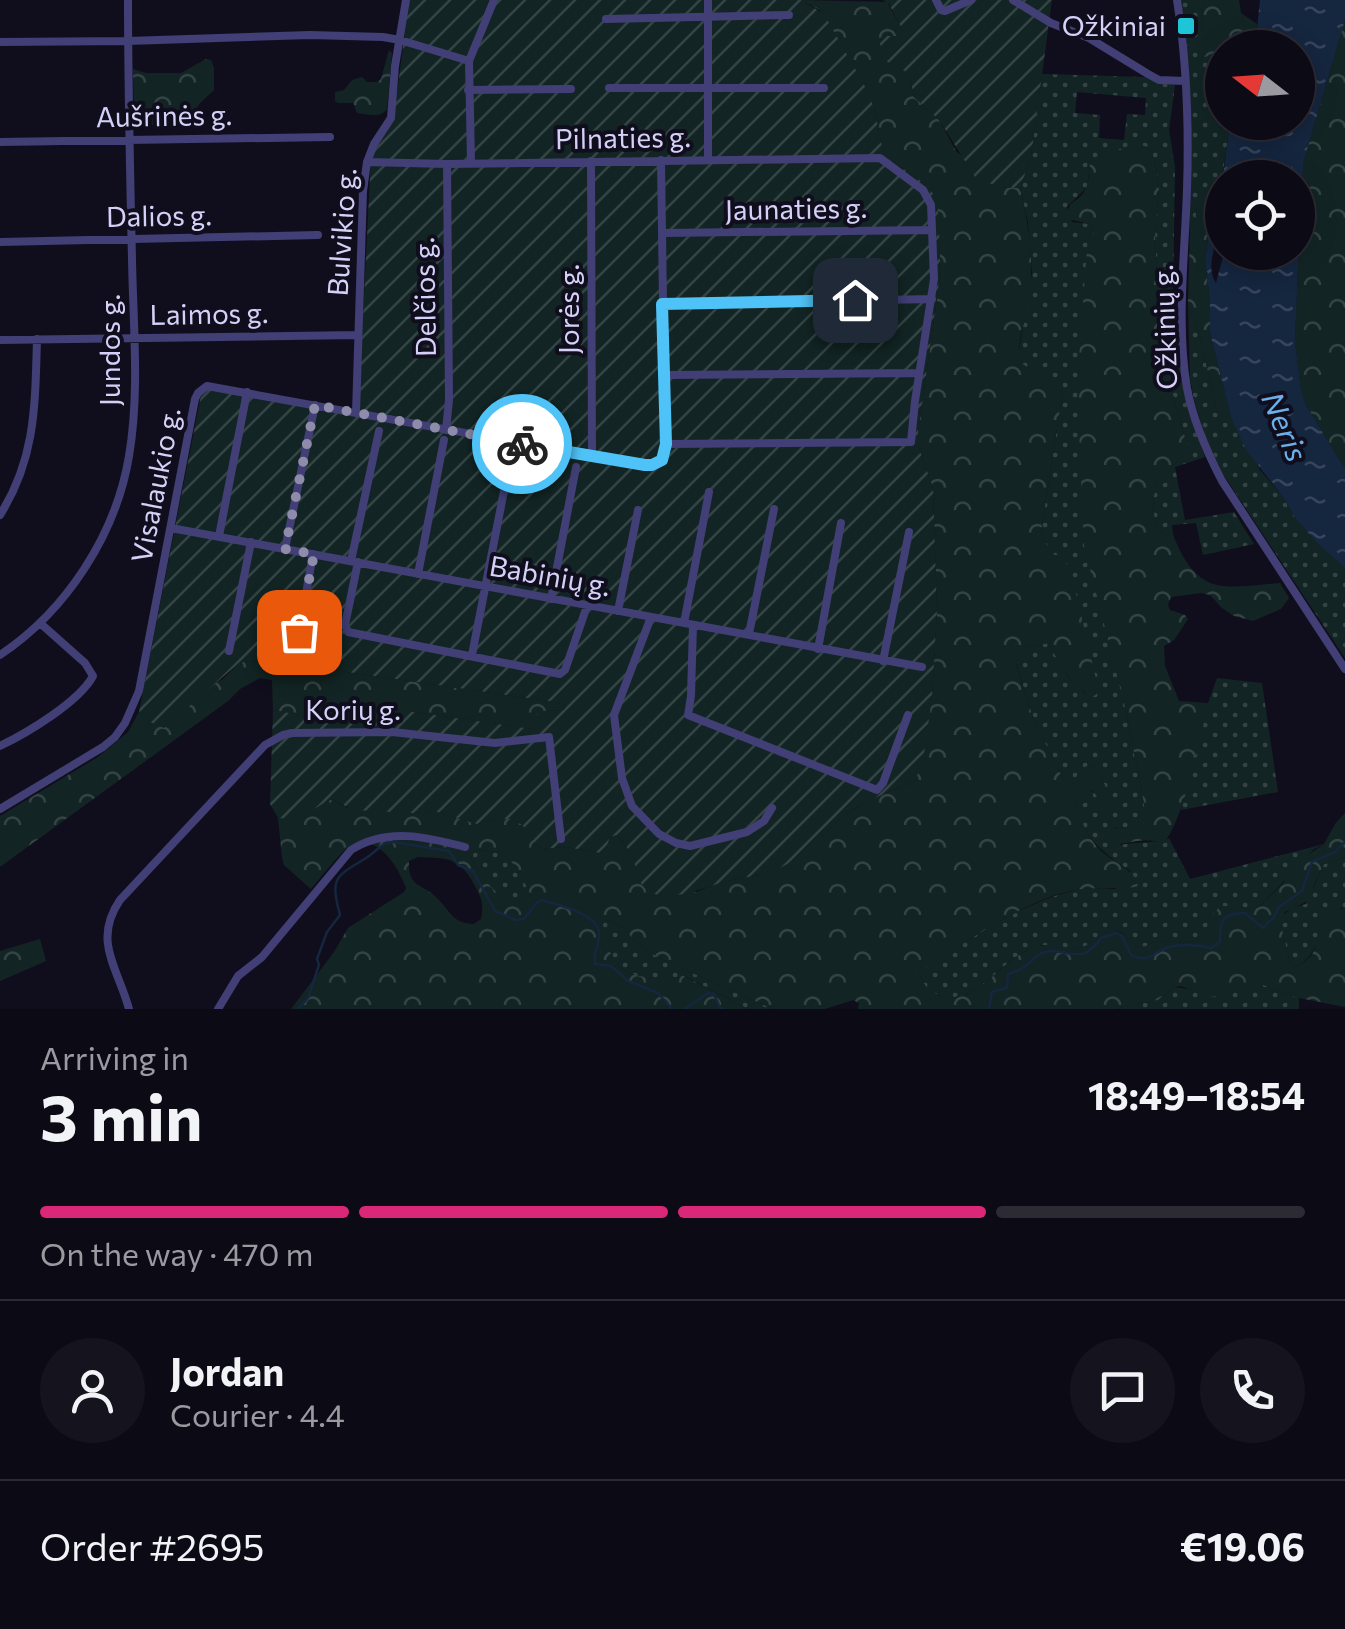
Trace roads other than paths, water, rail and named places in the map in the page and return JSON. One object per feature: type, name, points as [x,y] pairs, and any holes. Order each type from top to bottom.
[{"type":"street","name":"Jundos g.","points":[[0,655],[40,623],[85,568],[119,496],[131,442],[134,338],[128,0]]},
{"type":"street","name":"Bulvikio g.","points":[[356,413],[363,191],[367,162],[391,118],[406,0]]},
{"type":"street","points":[[471,162],[469,61],[494,0]]},
{"type":"street","points":[[708,0],[708,160]]},
{"type":"street","points":[[936,0],[945,11],[971,0]]},
{"type":"street","points":[[1013,0],[1050,23],[1089,38],[1159,80],[1185,82]]},
{"type":"street","name":"Ožkinių g.","points":[[1177,0],[1185,82],[1188,185],[1183,292],[1185,368],[1191,404],[1207,452],[1222,481],[1345,669]]},
{"type":"street","points":[[606,19],[789,15]]},
{"type":"street","points":[[0,42],[383,37],[469,61]]},
{"type":"street","points":[[609,88],[824,88]]},
{"type":"street","points":[[468,90],[572,89]]},
{"type":"street","name":"Aušrinės g.","points":[[0,142],[330,137]]},
{"type":"street","name":"Pilnaties g.","points":[[367,162],[880,158],[923,190],[930,205],[931,230]]},
{"type":"street","points":[[662,160],[666,444],[912,442],[932,299],[931,230]]},
{"type":"street","name":"Jorės g.","points":[[591,162],[592,456]]},
{"type":"street","name":"Delčios g.","points":[[418,574],[445,435],[449,376],[447,164]]},
{"type":"street","name":"Jaunaties g.","points":[[662,233],[931,230]]},
{"type":"street","name":"Dalios g.","points":[[0,242],[318,235]]},
{"type":"street","points":[[662,304],[932,299]]},
{"type":"street","name":"Laimos g.","points":[[0,340],[358,335]]},
{"type":"street","points":[[0,516],[21,476],[33,434],[38,339]]},
{"type":"street","points":[[663,374],[919,374]]},
{"type":"street","name":"Visalaukio g.","points":[[0,809],[103,746],[125,723],[139,692],[202,389],[212,385],[445,435],[652,465],[662,460],[666,444]]},
{"type":"street","points":[[219,536],[247,392]]},
{"type":"street","points":[[285,549],[315,405]]},
{"type":"street","points":[[379,431],[345,625],[348,632],[563,673],[587,606]]},
{"type":"street","points":[[472,656],[511,455]]},
{"type":"street","points":[[551,599],[576,467]]},
{"type":"street","points":[[709,492],[689,624],[688,716],[877,790],[908,714]]},
{"type":"street","points":[[750,634],[774,509]]},
{"type":"street","points":[[618,611],[638,510]]},
{"type":"street","points":[[818,649],[842,523]]},
{"type":"street","name":"Babinių g.","points":[[171,528],[922,667]]},
{"type":"street","points":[[883,661],[909,532]]},
{"type":"street","points":[[230,651],[251,542]]},
{"type":"street","points":[[294,661],[314,554]]},
{"type":"street","points":[[651,617],[614,715],[622,778],[632,806],[659,834],[690,846],[747,832],[764,821],[772,808]]},
{"type":"street","points":[[0,746],[51,716],[93,676],[85,663],[40,623]]},
{"type":"street","name":"Korių g.","points":[[129,1009],[106,945],[112,911],[264,745],[283,734],[392,732],[495,743],[549,737],[561,840]]},
{"type":"street","points":[[218,1009],[238,976],[262,958],[358,845],[387,836],[408,835],[465,848]]},
{"type":"water","points":[[1260,0],[1345,0],[1345,20],[1315,122],[1315,30],[1257,30]]},
{"type":"water","points":[[1228,140],[1310,140],[1304,160],[1225,160]]},
{"type":"water","name":"Neris","points":[[1206,270],[1212,270],[1216,283],[1219,270],[1298,270],[1295,342],[1301,390],[1345,469],[1345,568],[1296,519],[1246,450],[1231,417],[1210,333]]},
{"type":"waterway","points":[[298,1009],[308,998],[327,932],[340,915],[335,893],[338,879],[393,842],[449,851],[458,865],[473,871],[495,911],[516,920],[523,919],[541,900],[584,915],[599,932],[595,964],[611,966],[628,981],[658,993],[672,1009]]},
{"type":"waterway","points":[[989,1009],[992,992],[1007,988],[1008,974],[1042,953],[1080,954],[1101,938],[1116,933],[1122,936],[1131,955],[1138,957],[1147,958],[1174,946],[1211,948],[1220,942],[1224,920],[1245,913],[1263,928],[1279,907],[1302,891],[1312,862],[1335,852],[1345,842]]},
{"type":"waterway","points":[[685,1009],[708,993],[714,994],[723,1009]]},
{"type":"place","name":"Ožkiniai","points":[[1186,26]]}]
